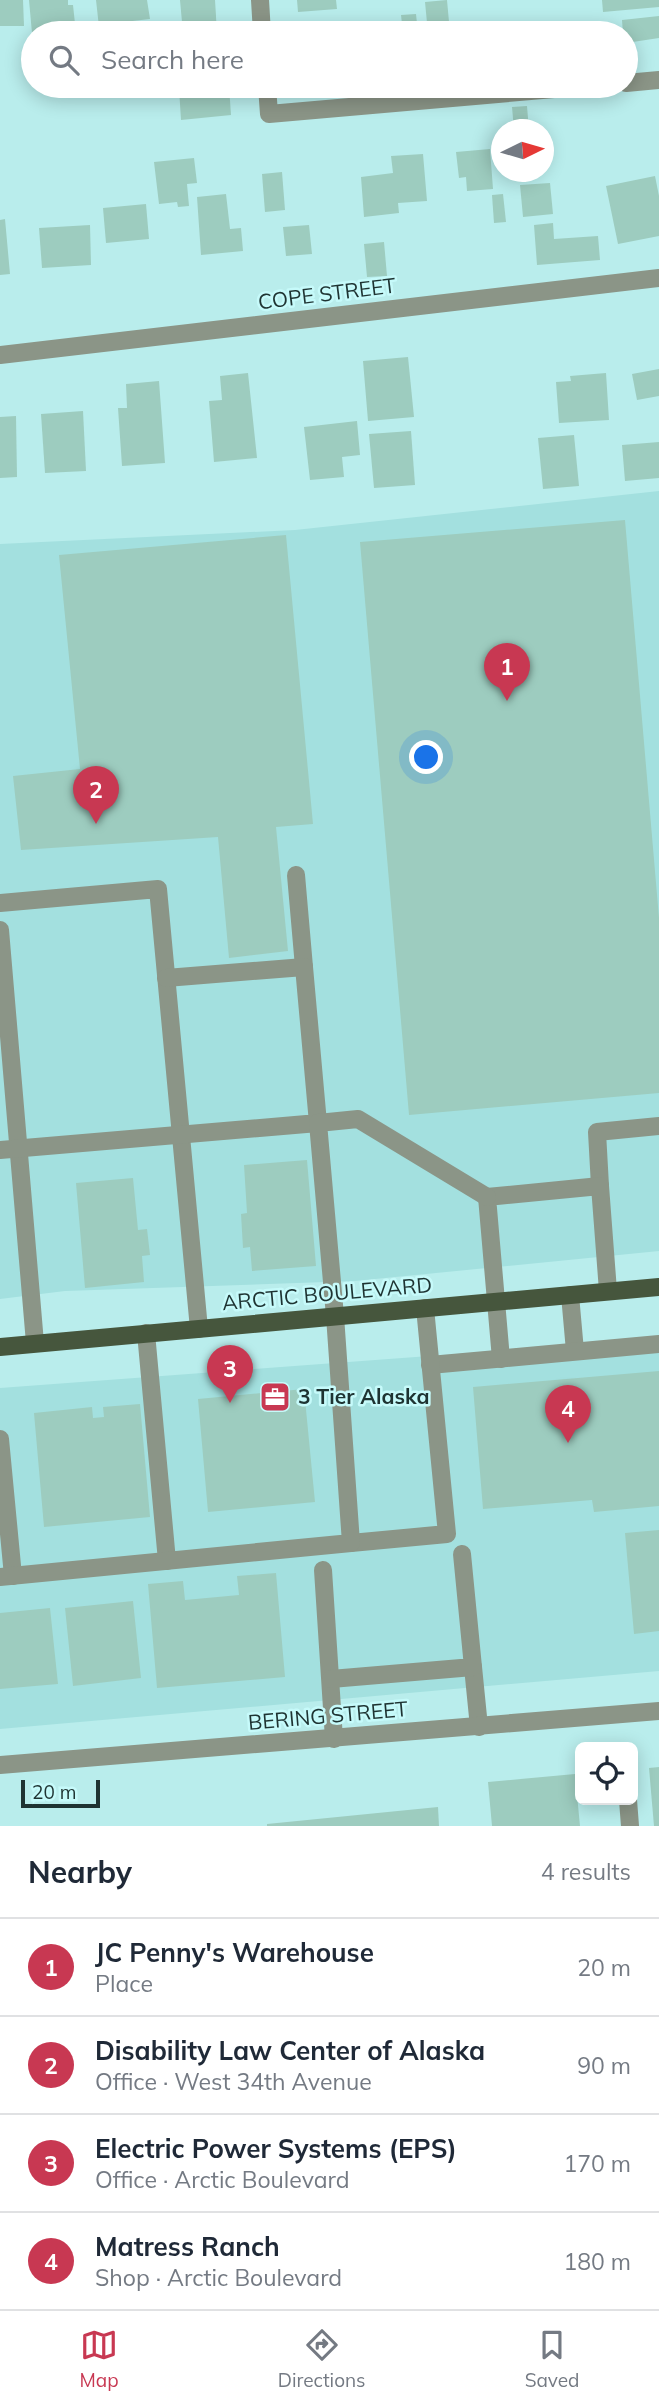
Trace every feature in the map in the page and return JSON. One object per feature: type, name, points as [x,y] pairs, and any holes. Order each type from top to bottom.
[{"type":"main road","name":"ARCTIC BOULEVARD","points":[[0,1346],[659,1287]]},
{"type":"street","points":[[260,0],[261,21]]},
{"type":"street","points":[[638,82],[659,80]]},
{"type":"street","points":[[268,98],[269,114],[452,98]]},
{"type":"street","name":"COPE STREET","points":[[0,355],[659,278]]},
{"type":"street","points":[[296,875],[335,1316],[351,1543]]},
{"type":"street","points":[[0,903],[158,889],[199,1328]]},
{"type":"street","points":[[0,930],[36,1343]]},
{"type":"street","points":[[166,978],[304,967]]},
{"type":"street","points":[[0,1150],[358,1119],[487,1198],[600,1186]]},
{"type":"street","points":[[608,1291],[597,1132],[659,1126]]},
{"type":"street","points":[[487,1198],[501,1359]]},
{"type":"street","points":[[570,1295],[575,1352]]},
{"type":"street","points":[[0,1439],[7,1577],[447,1534],[425,1308]]},
{"type":"street","points":[[146,1333],[167,1561]]},
{"type":"street","points":[[430,1365],[659,1343]]},
{"type":"street","points":[[462,1555],[479,1727]]},
{"type":"street","points":[[323,1570],[334,1739]]},
{"type":"street","points":[[331,1679],[473,1667]]},
{"type":"street","name":"BERING STREET","points":[[0,1765],[659,1712]]},
{"type":"street","points":[[628,1805],[630,1826]]},
{"type":"shaded area","points":[[659,491],[659,1251],[355,1281],[65,1291],[0,1299],[0,544],[295,530]]},
{"type":"shaded area","points":[[659,1339],[659,1671],[0,1729],[0,1388]]},
{"type":"building","points":[[0,0],[23,0],[24,21],[21,21],[21,26],[0,26]]},
{"type":"building","points":[[29,0],[68,0],[68,5],[73,5],[75,21],[31,21]]},
{"type":"building","points":[[96,0],[147,0],[150,19],[98,21]]},
{"type":"building","points":[[180,0],[215,0],[216,21],[182,21]]},
{"type":"building","points":[[297,0],[336,0],[337,9],[298,12]]},
{"type":"building","points":[[447,0],[449,21],[427,21],[425,2]]},
{"type":"building","points":[[602,0],[659,0],[659,7],[603,12]]},
{"type":"building","points":[[416,14],[417,21],[402,21],[401,15]]},
{"type":"building","points":[[659,16],[659,38],[638,41],[638,21],[622,20]]},
{"type":"building","points":[[180,98],[230,98],[231,115],[181,120]]},
{"type":"building","points":[[527,106],[528,119],[513,119],[512,107]]},
{"type":"building","points":[[490,149],[493,189],[467,191],[466,177],[459,178],[456,152]]},
{"type":"building","points":[[423,154],[427,201],[398,203],[399,213],[364,217],[361,177],[393,173],[391,156]]},
{"type":"building","points":[[194,158],[197,183],[187,184],[189,206],[178,207],[177,202],[159,204],[154,162]]},
{"type":"building","points":[[282,172],[285,210],[265,212],[262,174]]},
{"type":"building","points":[[655,176],[659,196],[659,236],[618,244],[606,186]]},
{"type":"building","points":[[550,183],[553,214],[523,217],[520,185]]},
{"type":"building","points":[[226,194],[230,229],[241,228],[243,251],[201,255],[197,197]]},
{"type":"building","points":[[503,194],[506,222],[494,223],[492,195]]},
{"type":"building","points":[[146,204],[149,239],[106,243],[103,208]]},
{"type":"building","points":[[5,219],[10,274],[0,275],[0,220]]},
{"type":"building","points":[[553,223],[554,239],[598,236],[600,260],[537,265],[534,225]]},
{"type":"building","points":[[90,225],[91,265],[42,268],[39,228]]},
{"type":"building","points":[[309,225],[312,254],[286,256],[283,227]]},
{"type":"building","points":[[384,242],[387,276],[367,277],[364,244]]},
{"type":"building","points":[[408,357],[414,417],[368,421],[363,361]]},
{"type":"building","points":[[659,369],[659,396],[637,400],[632,374]]},
{"type":"building","points":[[248,373],[257,458],[214,462],[209,401],[222,400],[220,376]]},
{"type":"building","points":[[606,373],[609,420],[559,423],[556,382],[571,381],[570,376]]},
{"type":"building","points":[[159,381],[165,463],[122,466],[118,408],[127,408],[126,384]]},
{"type":"building","points":[[83,411],[86,471],[45,473],[41,414]]},
{"type":"building","points":[[16,416],[17,477],[0,478],[0,417]]},
{"type":"building","points":[[357,421],[360,455],[342,457],[344,477],[310,480],[304,427]]},
{"type":"building","points":[[411,431],[415,485],[374,488],[369,434]]},
{"type":"building","points":[[574,435],[579,486],[543,489],[538,438]]},
{"type":"building","points":[[659,442],[659,478],[625,481],[622,445]]},
{"type":"building","points":[[625,520],[659,918],[659,1093],[409,1115],[360,542]]},
{"type":"building","points":[[286,535],[313,824],[276,827],[288,951],[229,958],[218,837],[21,850],[13,776],[80,769],[59,555]]},
{"type":"building","points":[[307,1160],[316,1266],[252,1271],[250,1247],[243,1248],[241,1214],[247,1213],[244,1165]]},
{"type":"building","points":[[133,1178],[138,1230],[147,1229],[150,1255],[142,1256],[144,1282],[85,1288],[76,1183]]},
{"type":"building","points":[[659,1371],[659,1506],[594,1512],[592,1500],[483,1509],[473,1387]]},
{"type":"building","points":[[304,1389],[315,1502],[208,1512],[198,1399]]},
{"type":"building","points":[[140,1404],[150,1517],[44,1527],[34,1413],[92,1407],[93,1418],[104,1417],[103,1407]]},
{"type":"building","points":[[659,1530],[659,1631],[634,1634],[625,1533]]},
{"type":"building","points":[[276,1573],[285,1677],[157,1688],[148,1584],[183,1581],[185,1600],[239,1595],[237,1576]]},
{"type":"building","points":[[133,1601],[141,1678],[73,1686],[65,1608]]},
{"type":"building","points":[[50,1608],[58,1684],[0,1689],[0,1613]]},
{"type":"building","points":[[659,1767],[659,1826],[654,1826],[649,1768]]},
{"type":"building","points":[[575,1774],[575,1805],[578,1805],[580,1826],[492,1826],[488,1782]]},
{"type":"building","points":[[438,1807],[439,1826],[267,1826],[267,1824]]},
{"type":"place","name":"JC Penny's Warehouse","points":[[507,701]]},
{"type":"place","name":"Disability Law Center of Alaska","points":[[96,824]]},
{"type":"place","name":"3 Tier Alaska","points":[[275,1397]]},
{"type":"place","name":"Electric Power Systems (EPS)","points":[[230,1403]]},
{"type":"place","name":"Matress Ranch","points":[[568,1443]]}]
